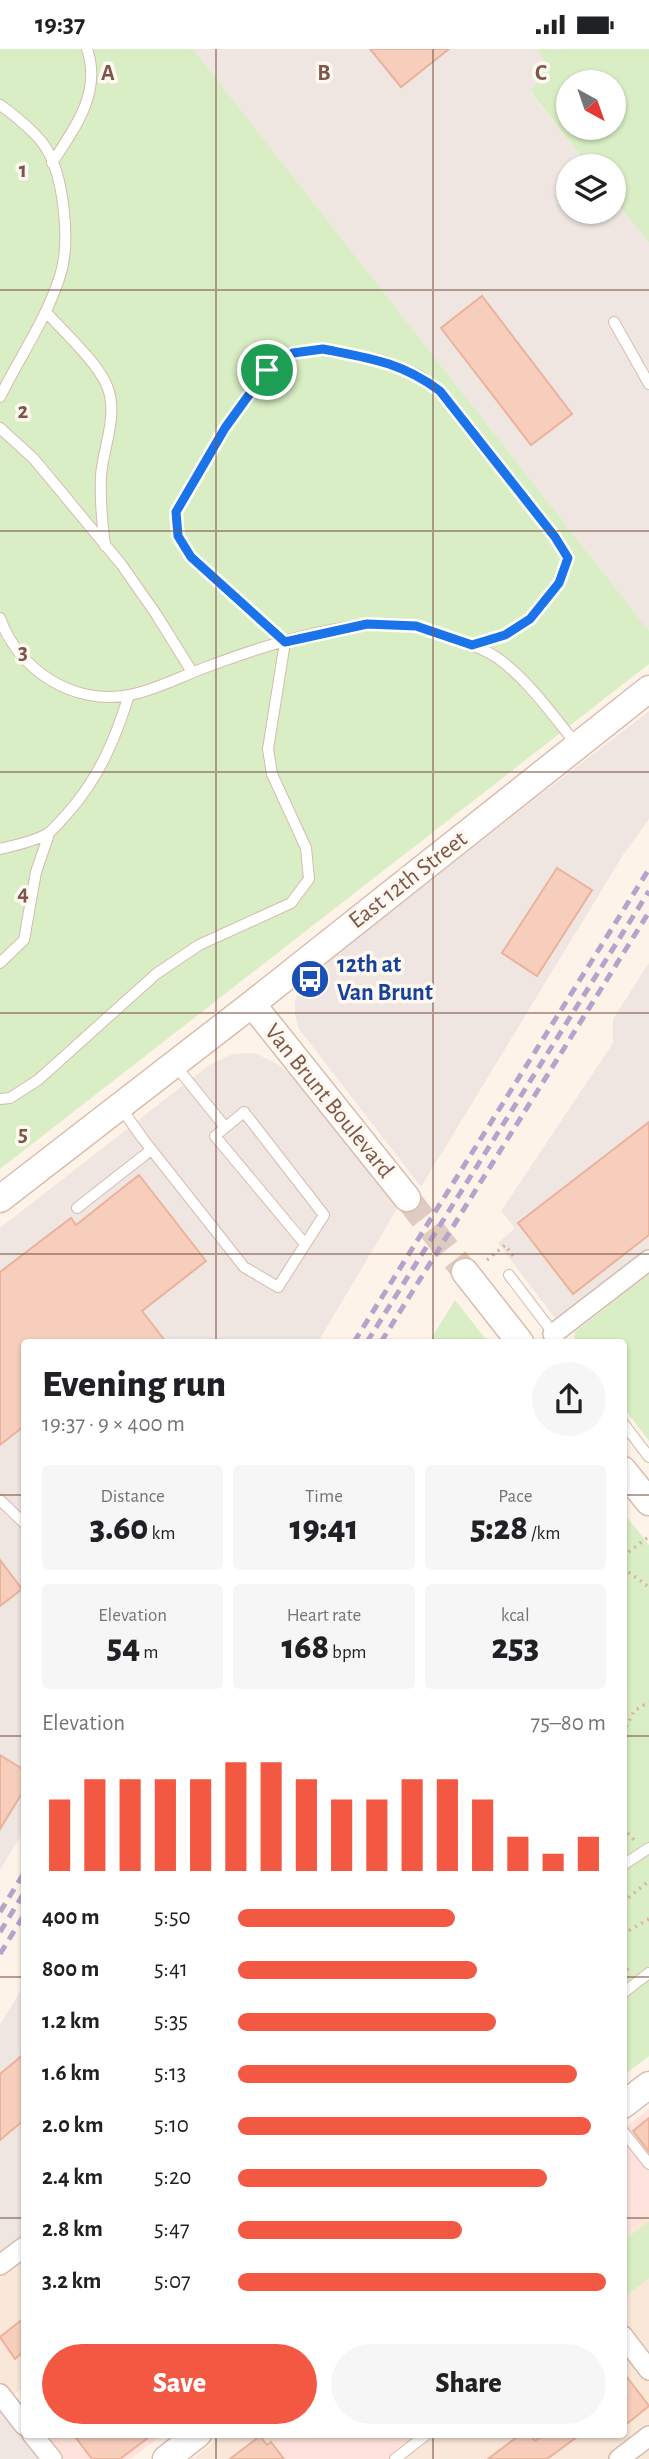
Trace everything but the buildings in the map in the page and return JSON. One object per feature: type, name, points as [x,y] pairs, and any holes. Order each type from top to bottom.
[{"type":"street","name":"East 12th Street","points":[[0,1199],[649,689]]},
{"type":"street","name":"Van Brunt Boulevard","points":[[251,1004],[407,1198]]},
{"type":"street","points":[[557,1338],[649,1260]]},
{"type":"street","points":[[476,1266],[518,1339]]},
{"type":"street","points":[[627,1475],[649,1502]]},
{"type":"street","points":[[627,2102],[649,2085]]},
{"type":"street","points":[[0,2265],[21,2249]]},
{"type":"street","points":[[627,2341],[649,2370]]},
{"type":"street","points":[[0,2394],[21,2421]]},
{"type":"street","points":[[619,2459],[649,2436]]},
{"type":"street","points":[[35,2438],[52,2459]]},
{"type":"street","points":[[166,2459],[193,2438]]},
{"type":"lane","points":[[52,163],[76,127],[90,94],[91,59],[87,49]]},
{"type":"lane","points":[[0,105],[44,144],[59,178],[65,225],[61,273],[39,329],[0,397]]},
{"type":"lane","points":[[46,312],[89,360],[107,385],[112,408],[101,475],[101,515],[106,546]]},
{"type":"lane","points":[[614,322],[649,384]]},
{"type":"lane","points":[[285,642],[191,557],[178,536],[176,512],[225,428],[267,370],[293,353],[323,349],[384,361],[419,376],[440,391],[555,537],[568,558],[559,583],[530,619],[505,635],[472,645]]},
{"type":"lane","points":[[0,428],[34,459],[106,546],[156,614],[192,673]]},
{"type":"lane","points":[[1,621],[15,647],[35,671],[55,685],[94,696],[129,695],[233,657],[285,642],[367,624],[416,626],[472,645],[498,658],[524,681],[578,745]]},
{"type":"lane","points":[[0,1099],[10,1098],[38,1080],[156,974],[199,945],[292,903],[309,879],[306,848],[272,774],[268,750],[285,642]]},
{"type":"lane","points":[[0,963],[24,940],[36,872],[49,834],[75,805],[100,769],[118,730],[129,695]]},
{"type":"lane","points":[[0,849],[49,834]]},
{"type":"lane","points":[[174,1064],[225,1127]]},
{"type":"lane","points":[[120,1107],[244,1266],[278,1287],[324,1215],[244,1112],[215,1136],[305,1244]]},
{"type":"lane","points":[[77,1207],[151,1150]]},
{"type":"lane","points":[[509,1275],[557,1338]]},
{"type":"lane","points":[[627,1428],[649,1457]]},
{"type":"lane","points":[[0,1500],[21,1520]]},
{"type":"lane","points":[[627,1862],[649,1848]]},
{"type":"lane","points":[[627,1990],[649,1973]]},
{"type":"lane","points":[[627,2136],[649,2164]]},
{"type":"lane","points":[[395,2459],[422,2438]]},
{"type":"path","points":[[476,1266],[505,1245],[514,1257]]},
{"type":"path","points":[[627,1553],[647,1538]]},
{"type":"path","points":[[627,1571],[649,1587]]},
{"type":"path","points":[[627,1725],[634,1711],[649,1702]]},
{"type":"path","points":[[627,1833],[634,1842],[641,1837]]},
{"type":"path","points":[[627,1899],[649,1881]]},
{"type":"path","points":[[627,1932],[649,1919]]},
{"type":"shaded area","points":[[193,49],[537,49],[547,63],[531,93],[556,124],[556,140],[568,140],[579,154],[556,154],[556,224],[626,224],[626,214],[649,243],[649,631]]},
{"type":"shaded area","points":[[649,711],[649,819],[623,855],[421,1187],[299,1029],[295,1001],[299,987],[308,974]]},
{"type":"shaded area","points":[[649,963],[649,1250],[565,1315],[555,1318],[498,1243],[515,1228],[501,1211],[613,1043],[613,1019]]},
{"type":"shaded area","points":[[255,1053],[279,1065],[298,1082],[398,1207],[320,1339],[21,1339],[21,1835],[0,1870],[0,1228],[209,1065],[233,1054]]},
{"type":"shaded area","points":[[21,1990],[21,2238],[0,2255],[0,2025]]},
{"type":"shaded area","points":[[649,2109],[649,2217],[627,2233],[627,2126]]},
{"type":"shaded area","points":[[649,2217],[649,2459],[403,2459],[425,2442],[422,2438],[627,2438],[627,2233]]},
{"type":"shaded area","points":[[21,2257],[21,2389],[10,2398],[0,2386],[0,2274]]},
{"type":"shaded area","points":[[0,2403],[21,2431],[21,2438],[26,2438],[42,2459],[0,2459]]},
{"type":"shaded area","points":[[42,2438],[159,2438],[130,2459],[59,2459]]},
{"type":"shaded area","points":[[220,2438],[271,2438],[287,2459],[192,2459]]},
{"type":"shaded area","points":[[271,2438],[422,2438],[425,2442],[403,2459],[287,2459]]},
{"type":"green space","points":[[0,49],[193,49],[649,631],[649,664],[0,1169]]},
{"type":"green space","points":[[537,49],[649,49],[649,243],[626,214],[626,154],[580,154],[569,140],[626,140],[626,70],[556,70],[556,124],[531,92],[547,64]]},
{"type":"green space","points":[[649,1274],[649,1441],[627,1412],[627,1339],[574,1339],[575,1332]]},
{"type":"green space","points":[[455,1300],[486,1339],[431,1339]]},
{"type":"green space","points":[[627,1517],[649,1545],[649,2056],[627,2073]]},
{"type":"green space","points":[[649,2221],[649,2278],[627,2295],[627,2238]]},
{"type":"tunnel","points":[[407,1198],[465,1272]]},
{"type":"railway","points":[[356,1339],[649,869]]},
{"type":"railway","points":[[369,1339],[649,891]]},
{"type":"railway","points":[[383,1339],[649,912]]},
{"type":"railway","points":[[0,1912],[21,1878]]},
{"type":"railway","points":[[0,1932],[21,1898]]},
{"type":"railway","points":[[0,1954],[21,1920]]},
{"type":"place","name":"12th at Van Brunt","points":[[310,979]]},
{"type":"route","points":[[323,349],[384,361],[419,376],[440,391],[555,537],[568,558],[559,583],[530,619],[505,635],[472,645],[416,626],[367,624],[285,642],[191,557],[178,536],[176,512],[225,428],[267,370],[293,353],[323,349]]}]
